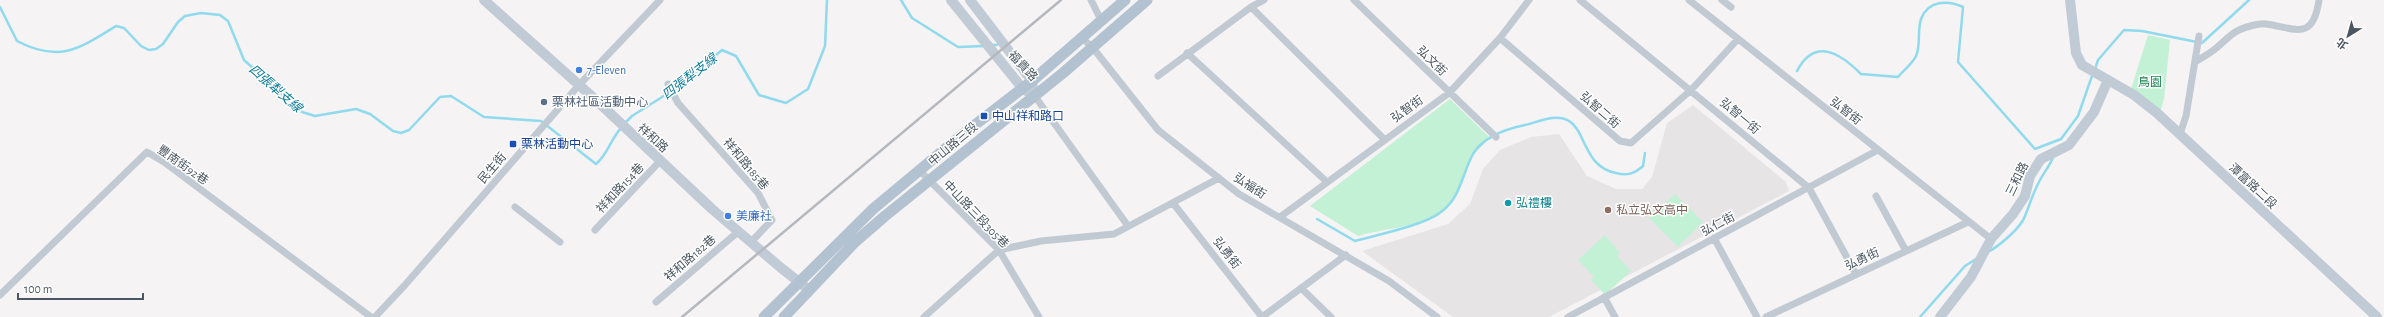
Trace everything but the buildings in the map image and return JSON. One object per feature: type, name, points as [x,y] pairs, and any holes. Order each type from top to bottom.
[{"type":"main road","name":"中山路三段","points":[[764,317],[798,281],[873,210],[919,170],[1032,81],[1124,0]]},
{"type":"main road","name":"中山路三段","points":[[784,317],[856,242],[1093,48],[1147,0]]},
{"type":"street","name":"祥和路","points":[[484,0],[579,85],[660,161],[739,231],[809,290]]},
{"type":"street","name":"民生街","points":[[374,317],[405,285],[540,128],[660,0]]},
{"type":"street","name":"福貴路","points":[[951,0],[1023,88],[1034,95]]},
{"type":"street","name":"福貴路","points":[[970,0],[1032,81],[1034,95]]},
{"type":"street","points":[[1091,0],[1101,20]]},
{"type":"street","points":[[1158,76],[1251,7],[1264,0]]},
{"type":"street","name":"弘文街","points":[[1354,0],[1496,137]]},
{"type":"street","name":"弘智街","points":[[1280,217],[1449,92],[1500,38],[1529,0]]},
{"type":"street","name":"弘智一街","points":[[1580,0],[1809,188],[1856,274]]},
{"type":"street","name":"弘智街","points":[[1689,0],[1737,40],[1991,239]]},
{"type":"street","points":[[1722,0],[1731,7]]},
{"type":"street","name":"潭富路二段","points":[[2070,0],[2076,53],[2082,65],[2134,95],[2180,134],[2236,188],[2377,317]]},
{"type":"street","points":[[2195,62],[2214,50],[2240,29],[2264,24],[2293,30],[2303,29],[2311,25],[2317,14],[2319,0]]},
{"type":"street","points":[[1251,7],[1385,140]]},
{"type":"street","name":"弘福街","points":[[1081,37],[1093,48],[1158,130],[1240,194],[1389,280],[1437,317]]},
{"type":"street","points":[[2180,134],[2186,116],[2198,37]]},
{"type":"street","name":"弘智二街","points":[[1500,38],[1620,141],[1632,143],[1691,90],[1737,40]]},
{"type":"street","points":[[1187,53],[1327,182]]},
{"type":"street","name":"三和路","points":[[1940,317],[1971,277],[1991,239],[2025,196],[2030,176],[2041,159],[2069,145],[2094,112],[2104,78]]},
{"type":"street","name":"祥和路185巷","points":[[668,84],[678,103],[758,193],[765,205],[772,220],[752,241]]},
{"type":"street","points":[[1034,95],[1128,226]]},
{"type":"street","name":"弘仁街","points":[[1568,317],[1878,150]]},
{"type":"street","name":"豐南街92巷","points":[[0,295],[147,152],[164,162],[371,317]]},
{"type":"street","name":"祥和路154巷","points":[[595,230],[660,161]]},
{"type":"street","name":"中山路三段305巷","points":[[919,170],[929,182],[999,250],[1039,317]]},
{"type":"street","points":[[924,317],[999,250],[1041,241],[1114,234],[1220,178]]},
{"type":"street","points":[[1876,196],[1906,251]]},
{"type":"street","name":"弘勇街","points":[[1173,203],[1262,317]]},
{"type":"street","points":[[515,207],[560,242]]},
{"type":"street","name":"弘勇街","points":[[1766,317],[1968,222]]},
{"type":"street","name":"祥和路182巷","points":[[656,302],[739,231]]},
{"type":"street","points":[[1714,238],[1757,317]]},
{"type":"street","points":[[1262,317],[1346,255]]},
{"type":"street","points":[[1301,288],[1331,317]]},
{"type":"street","points":[[1604,297],[1615,317]]},
{"type":"shaded area","name":"私立弘文高中","points":[[1693,105],[1786,182],[1789,191],[1549,317],[1453,317],[1362,251],[1448,224],[1470,204],[1483,169],[1500,150],[1531,137],[1559,134],[1587,176],[1616,189],[1642,189],[1652,177],[1667,123]]},
{"type":"green space","name":"鳥園","points":[[2148,35],[2170,40],[2164,99],[2160,112],[2131,89]]},
{"type":"green space","points":[[1450,99],[1490,138],[1472,158],[1458,193],[1448,208],[1425,220],[1358,236],[1310,206]]},
{"type":"green space","points":[[1675,194],[1703,222],[1678,247],[1649,218]]},
{"type":"green space","points":[[1605,235],[1620,253],[1617,256],[1631,271],[1605,295],[1591,280],[1594,277],[1578,260]]},
{"type":"waterway","name":"四張犁支線","points":[[625,123],[632,116],[678,87],[722,50],[736,56],[759,95],[786,103],[808,89],[825,46],[827,0]]},
{"type":"waterway","points":[[901,0],[912,18],[958,47],[984,46]]},
{"type":"waterway","points":[[2095,69],[2098,60],[2124,30],[2142,31],[2202,43],[2249,0]]},
{"type":"waterway","points":[[1797,71],[1804,61],[1812,54],[1820,51],[1828,52],[1845,60],[1861,74],[1898,77],[1915,59],[1918,48],[1919,28],[1924,13],[1933,5],[1939,3],[1951,3],[1963,7],[1958,62],[2035,149],[2061,139],[2078,116],[2093,73]]},
{"type":"waterway","name":"四張犁支線","points":[[0,7],[17,41],[32,48],[57,52],[79,47],[116,26],[124,28],[141,46],[149,50],[156,49],[163,44],[178,22],[185,16],[201,13],[220,15],[228,21],[244,60],[302,112],[315,116],[356,109],[370,114],[393,131],[401,133],[409,130],[440,97],[451,96],[484,117],[541,121],[596,164],[604,156],[618,131],[622,127]]},
{"type":"waterway","points":[[991,45],[997,45]]},
{"type":"waterway","points":[[1317,219],[1355,241],[1400,229],[1434,217],[1448,206],[1453,199],[1469,162],[1477,148],[1489,138],[1503,131],[1547,119],[1558,118],[1569,121],[1575,126],[1592,157],[1598,164],[1605,169],[1616,173],[1627,174],[1637,171],[1643,166],[1645,153]]},
{"type":"waterway","points":[[1988,252],[1998,246],[2023,221],[2033,194],[2054,155]]},
{"type":"waterway","points":[[1920,317],[1965,266],[1976,259]]},
{"type":"railway","points":[[682,317],[1061,0]]},
{"type":"place","name":"7-Eleven","points":[[579,70]]},
{"type":"place","name":"栗林社區活動中心","points":[[544,102]]},
{"type":"place","name":"中山祥和路口","points":[[984,116]]},
{"type":"place","name":"栗林活動中心","points":[[513,144]]},
{"type":"place","name":"弘禮樓","points":[[1508,203]]},
{"type":"place","name":"私立弘文高中","points":[[1608,210]]},
{"type":"place","name":"美廉社","points":[[728,216]]}]
